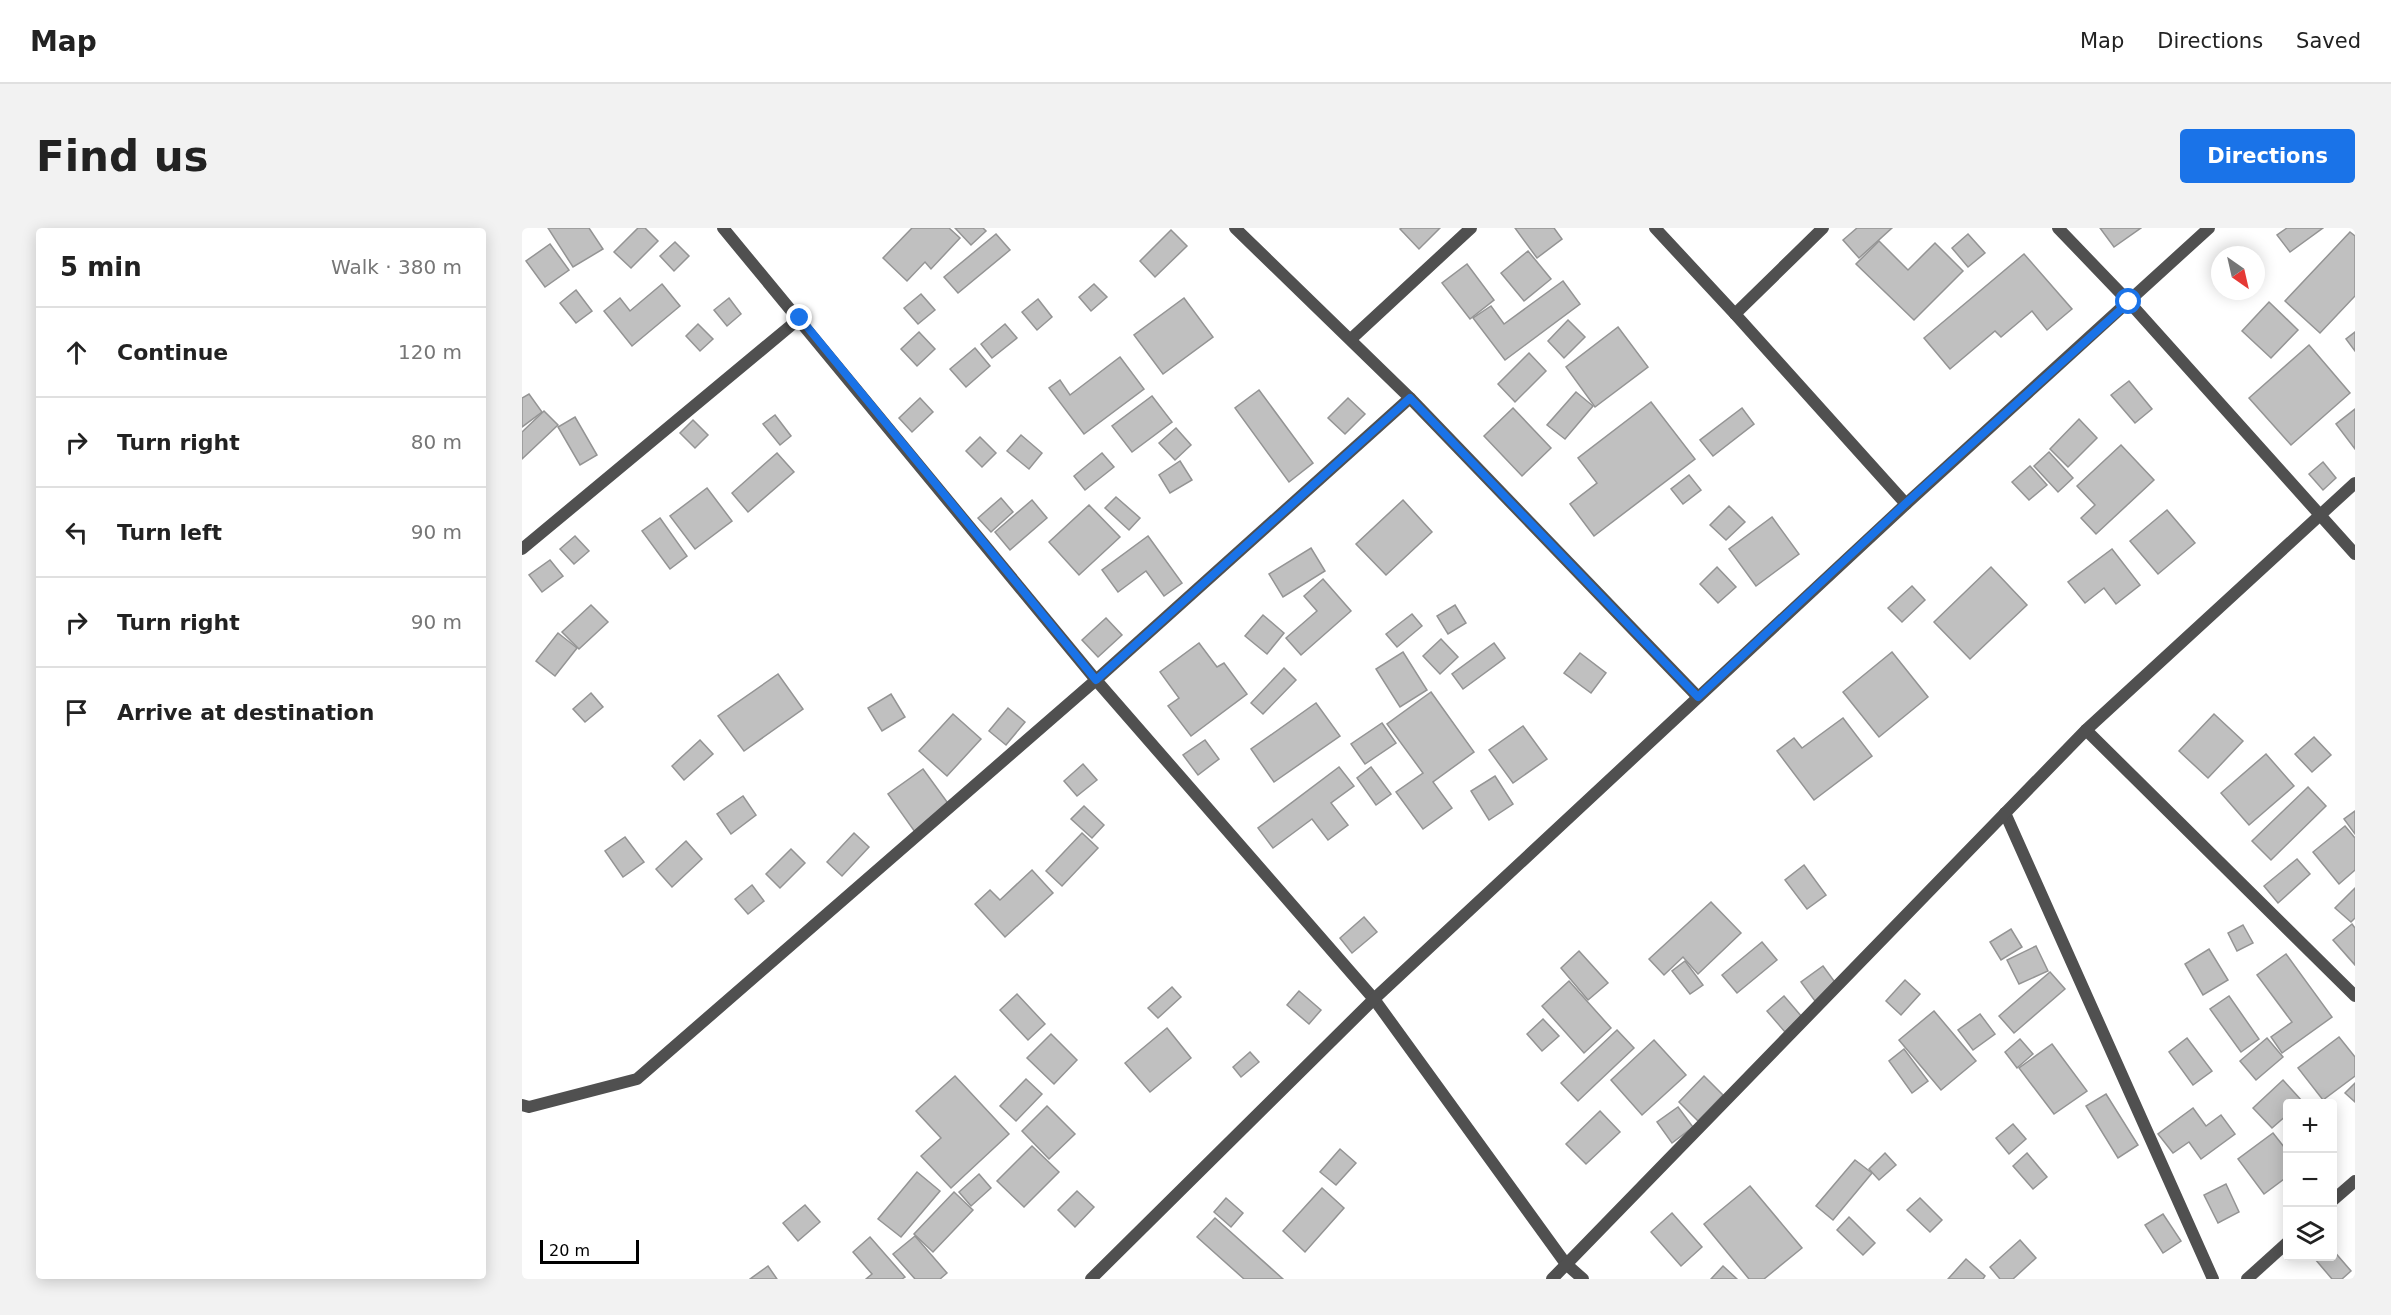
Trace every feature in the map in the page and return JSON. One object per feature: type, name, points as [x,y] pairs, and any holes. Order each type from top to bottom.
[{"type":"street","points":[[723,228],[800,318],[1096,680],[1374,999],[1566,1264],[1583,1279]]},
{"type":"street","points":[[1235,228],[1410,398],[1698,697]]},
{"type":"street","points":[[1351,339],[1471,228]]},
{"type":"street","points":[[1655,228],[1905,504]]},
{"type":"street","points":[[1735,314],[1823,228]]},
{"type":"street","points":[[2058,228],[2129,302],[2355,555]]},
{"type":"street","points":[[1091,1279],[1374,999],[1905,504],[2209,228]]},
{"type":"street","points":[[522,549],[800,318]]},
{"type":"street","points":[[522,1105],[529,1107],[637,1079],[1096,680],[1410,398]]},
{"type":"street","points":[[1552,1279],[2086,730],[2355,483]]},
{"type":"street","points":[[2086,730],[2355,996]]},
{"type":"street","points":[[2005,813],[2213,1279]]},
{"type":"street","points":[[2337,1197],[2355,1181]]},
{"type":"street","points":[[2247,1279],[2283,1247]]},
{"type":"building","points":[[548,228],[589,228],[603,249],[573,267]]},
{"type":"building","points":[[638,228],[645,228],[658,241],[631,268],[614,252]]},
{"type":"building","points":[[912,228],[949,228],[960,238],[931,269],[925,262],[907,281],[883,258]]},
{"type":"building","points":[[955,228],[983,228],[986,231],[971,245]]},
{"type":"building","points":[[1440,228],[1419,249],[1400,229]]},
{"type":"building","points":[[1515,228],[1554,228],[1562,239],[1537,258]]},
{"type":"building","points":[[1857,228],[1892,228],[1859,258],[1843,240]]},
{"type":"building","points":[[2100,228],[2141,228],[2114,247]]},
{"type":"building","points":[[2287,228],[2323,228],[2290,252],[2277,235]]},
{"type":"building","points":[[1171,230],[1187,246],[1155,277],[1140,261]]},
{"type":"building","points":[[2350,232],[2355,236],[2355,296],[2320,333],[2285,301]]},
{"type":"building","points":[[996,234],[1010,250],[958,293],[944,277]]},
{"type":"building","points":[[1968,234],[1985,253],[1968,267],[1952,248]]},
{"type":"building","points":[[1879,241],[1908,270],[1935,243],[1963,271],[1914,320],[1856,264]]},
{"type":"building","points":[[675,242],[689,256],[674,271],[660,256]]},
{"type":"building","points":[[550,244],[569,270],[545,287],[526,261]]},
{"type":"building","points":[[1528,251],[1551,279],[1524,301],[1501,273]]},
{"type":"building","points":[[2024,254],[2072,309],[2047,330],[2032,311],[2001,337],[1995,331],[1950,369],[1924,338]]},
{"type":"building","points":[[1467,264],[1494,300],[1470,319],[1442,283]]},
{"type":"building","points":[[1563,281],[1580,304],[1505,360],[1473,318],[1491,306],[1504,324]]},
{"type":"building","points":[[662,284],[680,306],[632,346],[604,311],[620,298],[630,311]]},
{"type":"building","points":[[1094,284],[1107,297],[1091,311],[1079,297]]},
{"type":"building","points":[[576,290],[592,311],[576,323],[560,303]]},
{"type":"building","points":[[921,294],[935,310],[918,324],[904,308]]},
{"type":"building","points":[[729,298],[741,314],[727,326],[714,310]]},
{"type":"building","points":[[1184,298],[1213,337],[1163,374],[1134,335]]},
{"type":"building","points":[[1038,299],[1052,317],[1037,330],[1022,312]]},
{"type":"building","points":[[2269,302],[2298,330],[2271,358],[2242,331]]},
{"type":"building","points":[[1568,320],[1585,337],[1564,358],[1548,341]]},
{"type":"building","points":[[698,324],[713,339],[700,351],[686,336]]},
{"type":"building","points":[[1005,324],[1017,338],[992,358],[981,344]]},
{"type":"building","points":[[1618,327],[1648,367],[1595,407],[1566,367]]},
{"type":"building","points":[[919,332],[935,349],[917,366],[901,349]]},
{"type":"building","points":[[2355,332],[2355,351],[2346,339]]},
{"type":"building","points":[[2309,345],[2350,393],[2291,445],[2249,398]]},
{"type":"building","points":[[975,348],[990,366],[966,387],[950,369]]},
{"type":"building","points":[[1529,353],[1546,371],[1515,402],[1498,384]]},
{"type":"building","points":[[1120,357],[1144,389],[1084,434],[1049,388],[1060,380],[1070,395]]},
{"type":"building","points":[[2129,381],[2152,409],[2135,423],[2111,395]]},
{"type":"building","points":[[1259,390],[1313,463],[1289,482],[1235,408]]},
{"type":"building","points":[[1576,392],[1593,406],[1565,439],[1547,425]]},
{"type":"building","points":[[529,394],[542,412],[522,427],[522,398]]},
{"type":"building","points":[[1152,396],[1172,422],[1132,452],[1112,426]]},
{"type":"building","points":[[920,398],[933,412],[912,432],[899,418]]},
{"type":"building","points":[[1348,398],[1365,414],[1345,434],[1328,418]]},
{"type":"building","points":[[1651,402],[1695,459],[1594,536],[1570,504],[1597,483],[1578,458]]},
{"type":"building","points":[[1513,408],[1551,448],[1522,476],[1484,436]]},
{"type":"building","points":[[1742,408],[1754,424],[1713,456],[1700,440]]},
{"type":"building","points":[[2355,409],[2355,449],[2336,424]]},
{"type":"building","points":[[544,411],[558,425],[522,459],[522,432]]},
{"type":"building","points":[[775,415],[791,436],[780,445],[763,424]]},
{"type":"building","points":[[575,417],[597,455],[580,465],[558,427]]},
{"type":"building","points":[[2079,419],[2097,438],[2068,467],[2050,449]]},
{"type":"building","points":[[693,420],[708,435],[695,448],[680,433]]},
{"type":"building","points":[[1176,428],[1191,445],[1175,460],[1159,443]]},
{"type":"building","points":[[1021,435],[1042,453],[1029,469],[1007,451]]},
{"type":"building","points":[[980,437],[996,453],[982,467],[966,451]]},
{"type":"building","points":[[2121,445],[2154,480],[2096,534],[2081,518],[2095,505],[2077,486]]},
{"type":"building","points":[[2049,452],[2073,478],[2058,492],[2034,466]]},
{"type":"building","points":[[777,453],[794,472],[748,512],[732,493]]},
{"type":"building","points":[[1102,453],[1114,467],[1085,490],[1074,476]]},
{"type":"building","points":[[1180,461],[1192,480],[1170,493],[1159,475]]},
{"type":"building","points":[[2323,462],[2336,478],[2323,490],[2309,474]]},
{"type":"building","points":[[2030,466],[2047,485],[2029,500],[2012,482]]},
{"type":"building","points":[[1689,475],[1701,490],[1683,504],[1671,489]]},
{"type":"building","points":[[707,488],[732,521],[695,549],[670,516]]},
{"type":"building","points":[[1116,497],[1140,518],[1129,530],[1105,508]]},
{"type":"building","points":[[1001,498],[1013,512],[991,532],[978,518]]},
{"type":"building","points":[[1032,500],[1047,518],[1010,550],[995,532]]},
{"type":"building","points":[[1403,500],[1432,532],[1386,575],[1356,544]]},
{"type":"building","points":[[1089,505],[1120,537],[1079,575],[1049,542]]},
{"type":"building","points":[[1729,506],[1745,522],[1726,540],[1710,525]]},
{"type":"building","points":[[2167,510],[2195,543],[2158,574],[2130,541]]},
{"type":"building","points":[[1772,517],[1799,554],[1756,586],[1729,549]]},
{"type":"building","points":[[660,518],[687,556],[670,569],[642,531]]},
{"type":"building","points":[[575,536],[589,551],[574,564],[560,549]]},
{"type":"building","points":[[1148,536],[1182,583],[1164,596],[1146,571],[1118,592],[1102,570]]},
{"type":"building","points":[[1311,548],[1325,571],[1283,597],[1269,574]]},
{"type":"building","points":[[2112,549],[2140,585],[2116,604],[2104,588],[2085,603],[2068,582]]},
{"type":"building","points":[[550,560],[563,576],[542,592],[529,575]]},
{"type":"building","points":[[1717,567],[1736,587],[1718,603],[1700,584]]},
{"type":"building","points":[[1991,567],[2027,605],[1970,659],[1934,622]]},
{"type":"building","points":[[1323,579],[1351,611],[1301,655],[1286,638],[1317,611],[1304,596]]},
{"type":"building","points":[[1912,586],[1925,600],[1902,622],[1888,608]]},
{"type":"building","points":[[591,605],[608,622],[579,649],[562,632]]},
{"type":"building","points":[[1455,605],[1466,623],[1448,634],[1437,616]]},
{"type":"building","points":[[1412,614],[1422,626],[1397,647],[1386,634]]},
{"type":"building","points":[[1263,615],[1284,633],[1267,654],[1245,636]]},
{"type":"building","points":[[1106,618],[1122,635],[1098,657],[1082,640]]},
{"type":"building","points":[[558,633],[577,648],[555,676],[536,661]]},
{"type":"building","points":[[1441,639],[1458,657],[1440,674],[1423,656]]},
{"type":"building","points":[[1199,643],[1217,667],[1224,663],[1247,694],[1191,736],[1168,706],[1179,698],[1160,672]]},
{"type":"building","points":[[1494,643],[1505,658],[1463,689],[1452,674]]},
{"type":"building","points":[[1403,652],[1427,690],[1400,707],[1376,669]]},
{"type":"building","points":[[1892,652],[1928,697],[1879,737],[1843,692]]},
{"type":"building","points":[[1580,653],[1606,673],[1591,693],[1564,673]]},
{"type":"building","points":[[1284,668],[1296,680],[1263,714],[1251,703]]},
{"type":"building","points":[[778,674],[803,709],[744,751],[718,716]]},
{"type":"building","points":[[1431,692],[1474,752],[1433,782],[1452,808],[1423,829],[1396,792],[1423,773],[1387,724]]},
{"type":"building","points":[[591,693],[603,707],[585,722],[573,709]]},
{"type":"building","points":[[891,694],[905,717],[882,731],[868,708]]},
{"type":"building","points":[[1316,703],[1340,736],[1274,782],[1251,749]]},
{"type":"building","points":[[1008,708],[1025,722],[1006,745],[989,731]]},
{"type":"building","points":[[953,714],[981,739],[947,776],[919,751]]},
{"type":"building","points":[[2214,714],[2243,741],[2208,778],[2179,751]]},
{"type":"building","points":[[1843,718],[1872,756],[1814,800],[1777,751],[1794,738],[1802,748]]},
{"type":"building","points":[[1382,723],[1396,743],[1365,764],[1351,744]]},
{"type":"building","points":[[1523,726],[1547,759],[1513,783],[1489,750]]},
{"type":"building","points":[[2314,737],[2331,755],[2312,772],[2295,754]]},
{"type":"building","points":[[700,740],[713,754],[684,780],[672,766]]},
{"type":"building","points":[[1205,740],[1219,759],[1198,775],[1183,755]]},
{"type":"building","points":[[2266,754],[2294,786],[2249,825],[2221,793]]},
{"type":"building","points":[[1083,764],[1097,780],[1077,796],[1064,781]]},
{"type":"building","points":[[1339,767],[1354,786],[1331,803],[1348,825],[1328,840],[1312,819],[1273,848],[1258,828]]},
{"type":"building","points":[[1371,767],[1391,794],[1376,805],[1357,778]]},
{"type":"building","points":[[923,769],[950,806],[915,832],[888,794]]},
{"type":"building","points":[[1495,776],[1513,804],[1489,820],[1471,791]]},
{"type":"building","points":[[2308,787],[2326,806],[2271,860],[2252,841]]},
{"type":"building","points":[[743,796],[756,815],[731,834],[717,814]]},
{"type":"building","points":[[1084,806],[1104,825],[1092,838],[1071,819]]},
{"type":"building","points":[[2355,811],[2355,834],[2344,819]]},
{"type":"building","points":[[2345,826],[2355,838],[2355,870],[2339,884],[2313,852]]},
{"type":"building","points":[[854,833],[869,847],[842,876],[827,862]]},
{"type":"building","points":[[1082,833],[1098,848],[1062,886],[1046,871]]},
{"type":"building","points":[[625,837],[644,862],[623,877],[605,851]]},
{"type":"building","points":[[686,841],[702,859],[672,887],[656,869]]},
{"type":"building","points":[[791,849],[805,863],[780,888],[766,874]]},
{"type":"building","points":[[2297,859],[2310,874],[2278,903],[2264,886]]},
{"type":"building","points":[[1804,865],[1826,895],[1807,909],[1785,880]]},
{"type":"building","points":[[1032,870],[1053,893],[1005,937],[975,904],[990,890],[1000,900]]},
{"type":"building","points":[[752,885],[764,901],[748,914],[735,899]]},
{"type":"building","points":[[2355,888],[2355,918],[2351,922],[2335,908]]},
{"type":"building","points":[[1711,902],[1741,933],[1698,974],[1683,957],[1664,975],[1649,959]]},
{"type":"building","points":[[1364,917],[1377,932],[1352,953],[1340,938]]},
{"type":"building","points":[[2352,924],[2355,928],[2355,965],[2333,940]]},
{"type":"building","points":[[2243,925],[2253,943],[2237,951],[2228,933]]},
{"type":"building","points":[[2011,929],[2022,947],[2001,960],[1990,942]]},
{"type":"building","points":[[1762,942],[1777,960],[1737,993],[1722,975]]},
{"type":"building","points":[[2036,946],[2048,971],[2019,984],[2007,960]]},
{"type":"building","points":[[2209,949],[2228,980],[2203,995],[2185,964]]},
{"type":"building","points":[[1579,951],[1608,983],[1588,1000],[1561,968]]},
{"type":"building","points":[[2286,954],[2332,1017],[2282,1053],[2271,1037],[2292,1022],[2257,975]]},
{"type":"building","points":[[1685,961],[1703,985],[1690,994],[1672,971]]},
{"type":"building","points":[[1823,966],[1837,985],[1815,1001],[1801,982]]},
{"type":"building","points":[[2050,972],[2065,989],[2014,1033],[1999,1016]]},
{"type":"building","points":[[1905,980],[1920,994],[1901,1015],[1886,1001]]},
{"type":"building","points":[[1569,981],[1611,1028],[1584,1053],[1542,1006]]},
{"type":"building","points":[[1172,987],[1181,997],[1158,1018],[1148,1008]]},
{"type":"building","points":[[1299,991],[1321,1010],[1309,1024],[1287,1005]]},
{"type":"building","points":[[1017,994],[1045,1024],[1028,1040],[1000,1010]]},
{"type":"building","points":[[1784,996],[1802,1017],[1785,1032],[1767,1011]]},
{"type":"building","points":[[2229,996],[2259,1039],[2241,1052],[2210,1009]]},
{"type":"building","points":[[1934,1011],[1976,1061],[1941,1090],[1899,1040]]},
{"type":"building","points":[[1980,1014],[1995,1034],[1973,1050],[1958,1030]]},
{"type":"building","points":[[1543,1019],[1559,1036],[1542,1051],[1527,1034]]},
{"type":"building","points":[[1167,1028],[1191,1058],[1150,1092],[1125,1063]]},
{"type":"building","points":[[1617,1030],[1634,1048],[1578,1101],[1561,1083]]},
{"type":"building","points":[[1051,1034],[1077,1060],[1054,1084],[1027,1058]]},
{"type":"building","points":[[2339,1037],[2355,1057],[2355,1076],[2324,1099],[2298,1068]]},
{"type":"building","points":[[2187,1038],[2212,1071],[2193,1085],[2169,1052]]},
{"type":"building","points":[[2267,1038],[2283,1057],[2256,1080],[2240,1061]]},
{"type":"building","points":[[2020,1039],[2033,1054],[2017,1068],[2005,1052]]},
{"type":"building","points":[[1654,1040],[1686,1075],[1642,1115],[1611,1080]]},
{"type":"building","points":[[2052,1044],[2087,1091],[2054,1114],[2019,1068]]},
{"type":"building","points":[[1904,1049],[1928,1081],[1912,1093],[1889,1061]]},
{"type":"building","points":[[1250,1052],[1259,1062],[1241,1077],[1233,1067]]},
{"type":"building","points":[[955,1076],[1009,1134],[951,1188],[921,1156],[941,1138],[916,1111]]},
{"type":"building","points":[[1704,1076],[1723,1095],[1698,1121],[1679,1102]]},
{"type":"building","points":[[1026,1079],[1042,1094],[1016,1121],[1000,1106]]},
{"type":"building","points":[[2283,1080],[2300,1099],[2283,1099],[2283,1118],[2272,1128],[2253,1108]]},
{"type":"building","points":[[2355,1083],[2355,1102],[2345,1093]]},
{"type":"building","points":[[2106,1094],[2138,1145],[2118,1158],[2086,1106]]},
{"type":"building","points":[[1047,1106],[1075,1134],[1049,1159],[1022,1131]]},
{"type":"building","points":[[1678,1107],[1693,1127],[1672,1143],[1657,1122]]},
{"type":"building","points":[[2193,1108],[2206,1126],[2221,1115],[2235,1134],[2201,1159],[2189,1142],[2173,1153],[2158,1134]]},
{"type":"building","points":[[1600,1111],[1620,1132],[1586,1164],[1566,1144]]},
{"type":"building","points":[[2013,1124],[2026,1139],[2009,1154],[1996,1138]]},
{"type":"building","points":[[2273,1133],[2283,1146],[2283,1180],[2264,1194],[2238,1159]]},
{"type":"building","points":[[1032,1146],[1059,1172],[1024,1207],[997,1181]]},
{"type":"building","points":[[1340,1149],[1356,1163],[1336,1185],[1320,1172]]},
{"type":"building","points":[[1885,1153],[1896,1165],[1879,1180],[1869,1169]]},
{"type":"building","points":[[2027,1153],[2047,1177],[2033,1189],[2013,1166]]},
{"type":"building","points":[[1855,1160],[1872,1173],[1833,1220],[1816,1206]]},
{"type":"building","points":[[917,1172],[940,1191],[901,1237],[878,1219]]},
{"type":"building","points":[[979,1174],[991,1188],[971,1206],[959,1192]]},
{"type":"building","points":[[2226,1184],[2239,1212],[2218,1223],[2204,1195]]},
{"type":"building","points":[[1750,1186],[1802,1248],[1764,1279],[1749,1279],[1704,1224]]},
{"type":"building","points":[[1322,1188],[1344,1208],[1305,1252],[1283,1231]]},
{"type":"building","points":[[1077,1191],[1094,1207],[1075,1227],[1058,1210]]},
{"type":"building","points":[[954,1192],[973,1210],[933,1252],[914,1234]]},
{"type":"building","points":[[1226,1198],[1243,1213],[1231,1227],[1214,1212]]},
{"type":"building","points":[[1920,1198],[1942,1220],[1930,1232],[1907,1210]]},
{"type":"building","points":[[805,1205],[820,1222],[798,1241],[783,1223]]},
{"type":"building","points":[[1672,1213],[1702,1247],[1681,1266],[1651,1232]]},
{"type":"building","points":[[2163,1214],[2181,1241],[2163,1253],[2145,1225]]},
{"type":"building","points":[[1849,1217],[1875,1243],[1863,1255],[1837,1230]]},
{"type":"building","points":[[1215,1218],[1283,1279],[1244,1279],[1197,1237]]},
{"type":"building","points":[[915,1236],[947,1273],[940,1279],[915,1279],[893,1254]]},
{"type":"building","points":[[870,1237],[905,1277],[902,1279],[866,1279],[872,1274],[853,1252]]},
{"type":"building","points":[[2020,1240],[2036,1258],[2013,1279],[2000,1279],[1990,1267]]},
{"type":"building","points":[[2337,1255],[2351,1271],[2342,1279],[2332,1279],[2317,1261],[2337,1261]]},
{"type":"building","points":[[1966,1259],[1985,1276],[1983,1279],[1948,1279]]},
{"type":"building","points":[[768,1266],[777,1279],[750,1279]]},
{"type":"building","points":[[1723,1266],[1737,1279],[1711,1279]]},
{"type":"route","points":[[800,318],[1096,680],[1410,398],[1698,697],[1905,504],[2129,302]]}]
